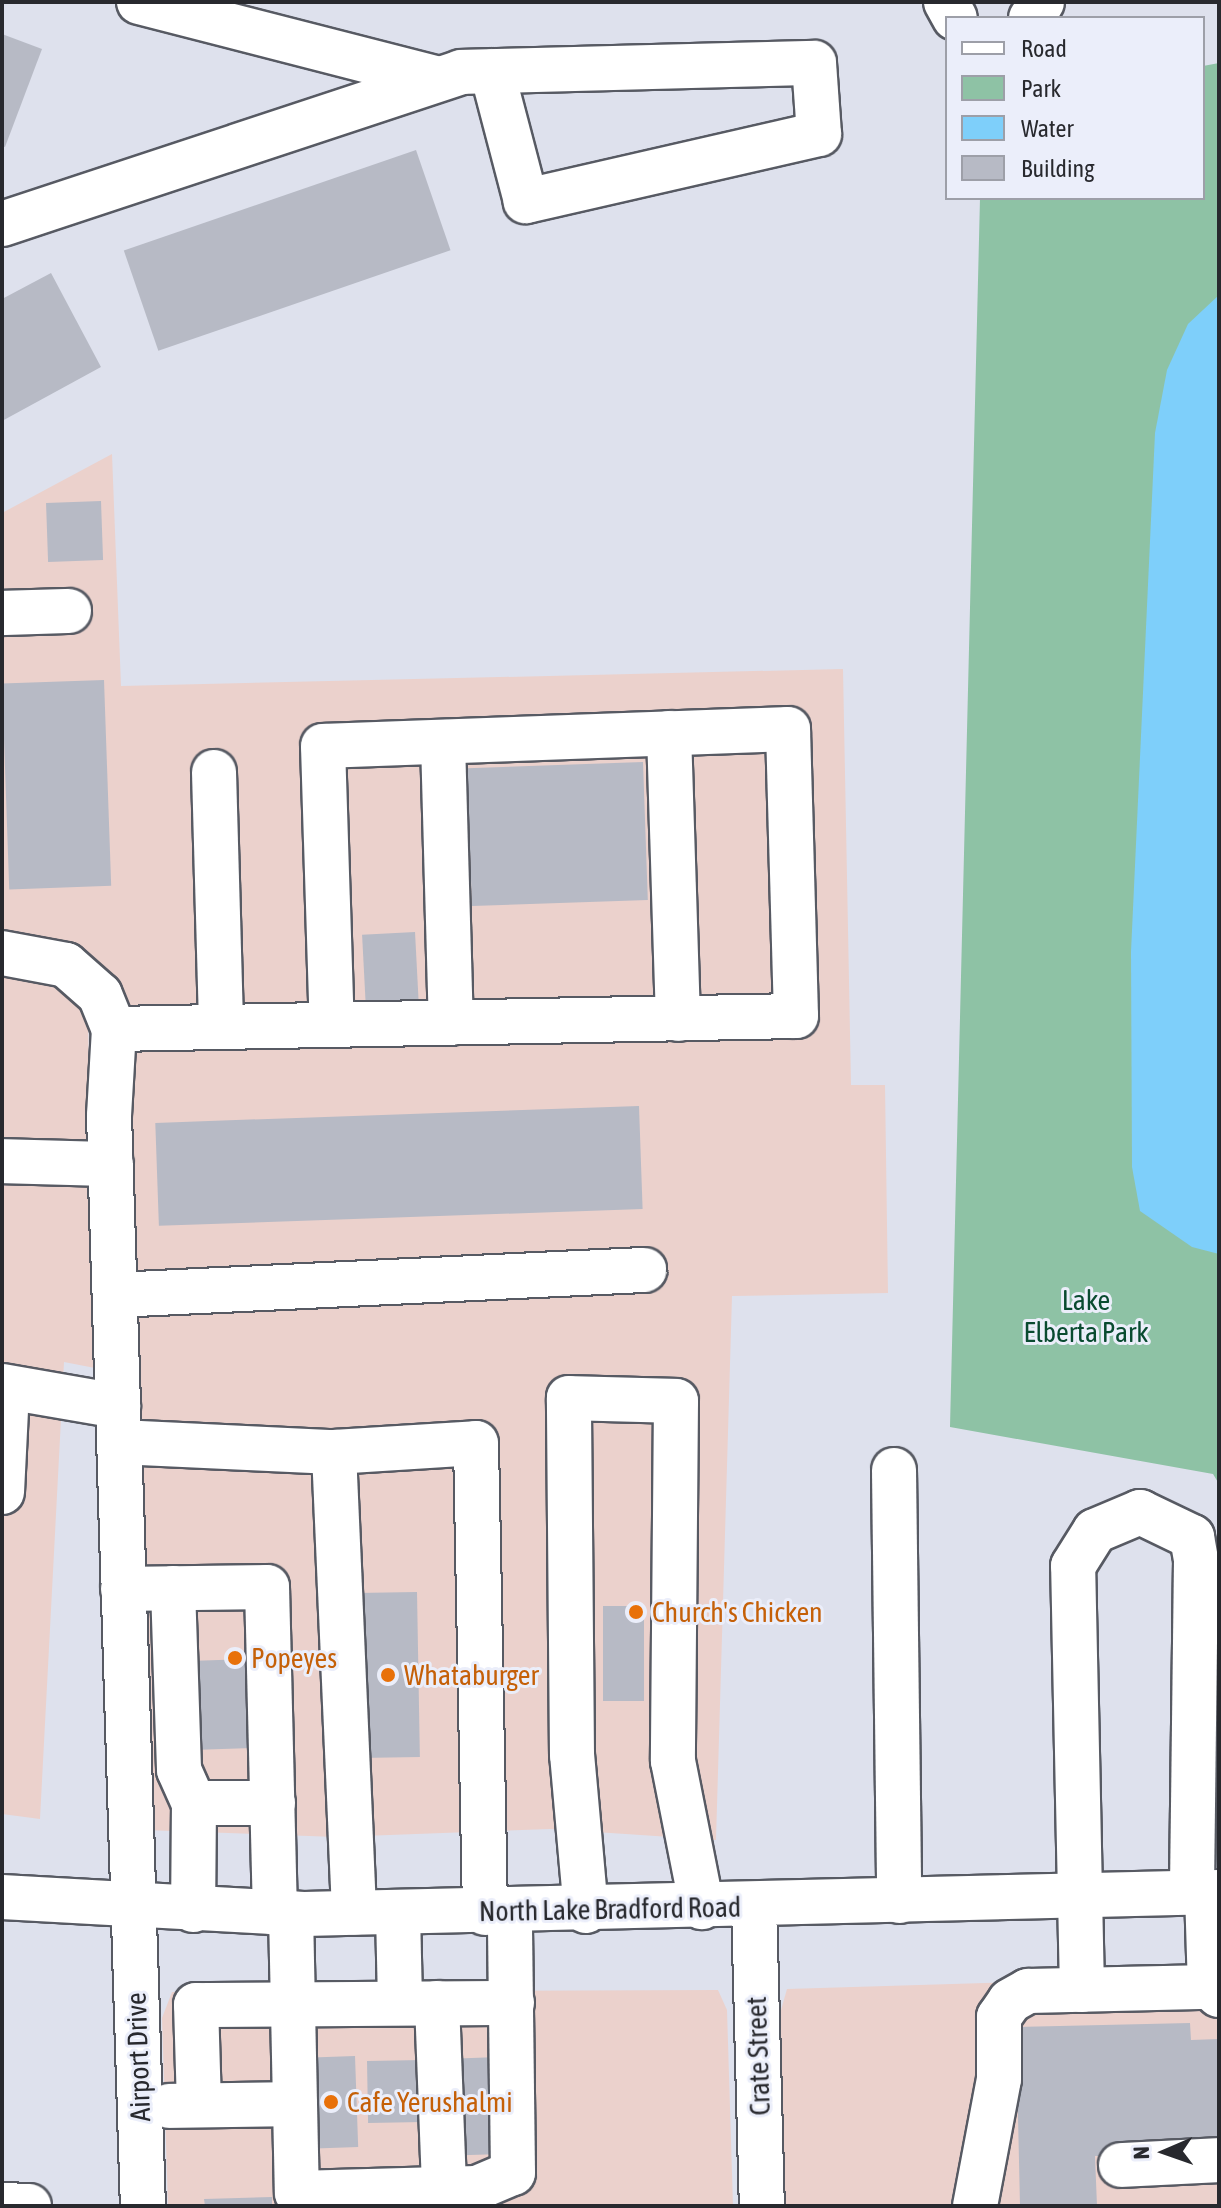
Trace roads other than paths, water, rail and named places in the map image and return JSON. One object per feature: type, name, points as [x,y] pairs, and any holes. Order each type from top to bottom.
[{"type":"main road","points":[[139,2],[438,79]]},
{"type":"main road","points":[[2,224],[438,79],[492,71],[814,63],[819,134],[526,201],[492,71]]},
{"type":"main road","points":[[2,613],[69,611]]},
{"type":"main road","points":[[2,957],[66,965],[100,995],[114,1029],[678,1019],[796,1016],[788,729],[323,746],[332,1025]]},
{"type":"main road","points":[[669,733],[678,1019]]},
{"type":"main road","points":[[443,742],[451,1023]]},
{"type":"main road","points":[[214,772],[221,1027]]},
{"type":"main road","name":"Airport Drive","points":[[114,1029],[111,1164],[143,2206]]},
{"type":"main road","points":[[2,1161],[111,1164]]},
{"type":"main road","points":[[115,1295],[644,1270]]},
{"type":"main road","points":[[2,1492],[5,1387],[118,1424],[334,1452],[476,1443],[498,1913],[512,2003],[517,2161],[499,2182],[444,2189],[297,2193],[293,2004],[273,1803],[267,1587],[123,1589]]},
{"type":"main road","points":[[586,1911],[572,1728],[569,1398],[676,1401],[673,1761],[702,1907]]},
{"type":"main road","points":[[334,1452],[354,1913]]},
{"type":"main road","points":[[894,1470],[899,1901]]},
{"type":"main road","points":[[975,2206],[999,2079],[999,2017],[1028,1991],[1214,1991],[1206,1892],[1196,1560],[1192,1537],[1140,1512],[1095,1531],[1073,1566],[1082,1990]]},
{"type":"main road","points":[[173,1588],[179,1770],[194,1803],[193,1910]]},
{"type":"main road","points":[[194,1803],[273,1803]]},
{"type":"main road","name":"North Lake Bradford Road","points":[[2,1897],[133,1908],[283,1913],[498,1913],[1206,1892]]},
{"type":"main road","name":"Crate Street","points":[[754,1906],[762,2206]]},
{"type":"main road","points":[[398,1913],[418,2003],[444,2189]]},
{"type":"main road","points":[[199,2105],[196,2005],[512,2003]]},
{"type":"main road","points":[[139,2106],[295,2104]]},
{"type":"main road","points":[[1121,2165],[1219,2160]]},
{"type":"main road","points":[[2,2205],[29,2206]]},
{"type":"water","points":[[1219,295],[1219,1254],[1192,1247],[1140,1211],[1132,1167],[1131,952],[1155,433],[1167,370],[1188,324]]},
{"type":"place","name":"Church's Chicken","points":[[636,1612]]},
{"type":"place","name":"Popeyes","points":[[235,1658]]},
{"type":"place","name":"Whataburger","points":[[388,1675]]},
{"type":"place","name":"Cafe Yerushalmi","points":[[331,2102]]},
{"type":"park label","name":"Lake Elberta Park","points":[[1086,1316]]}]
